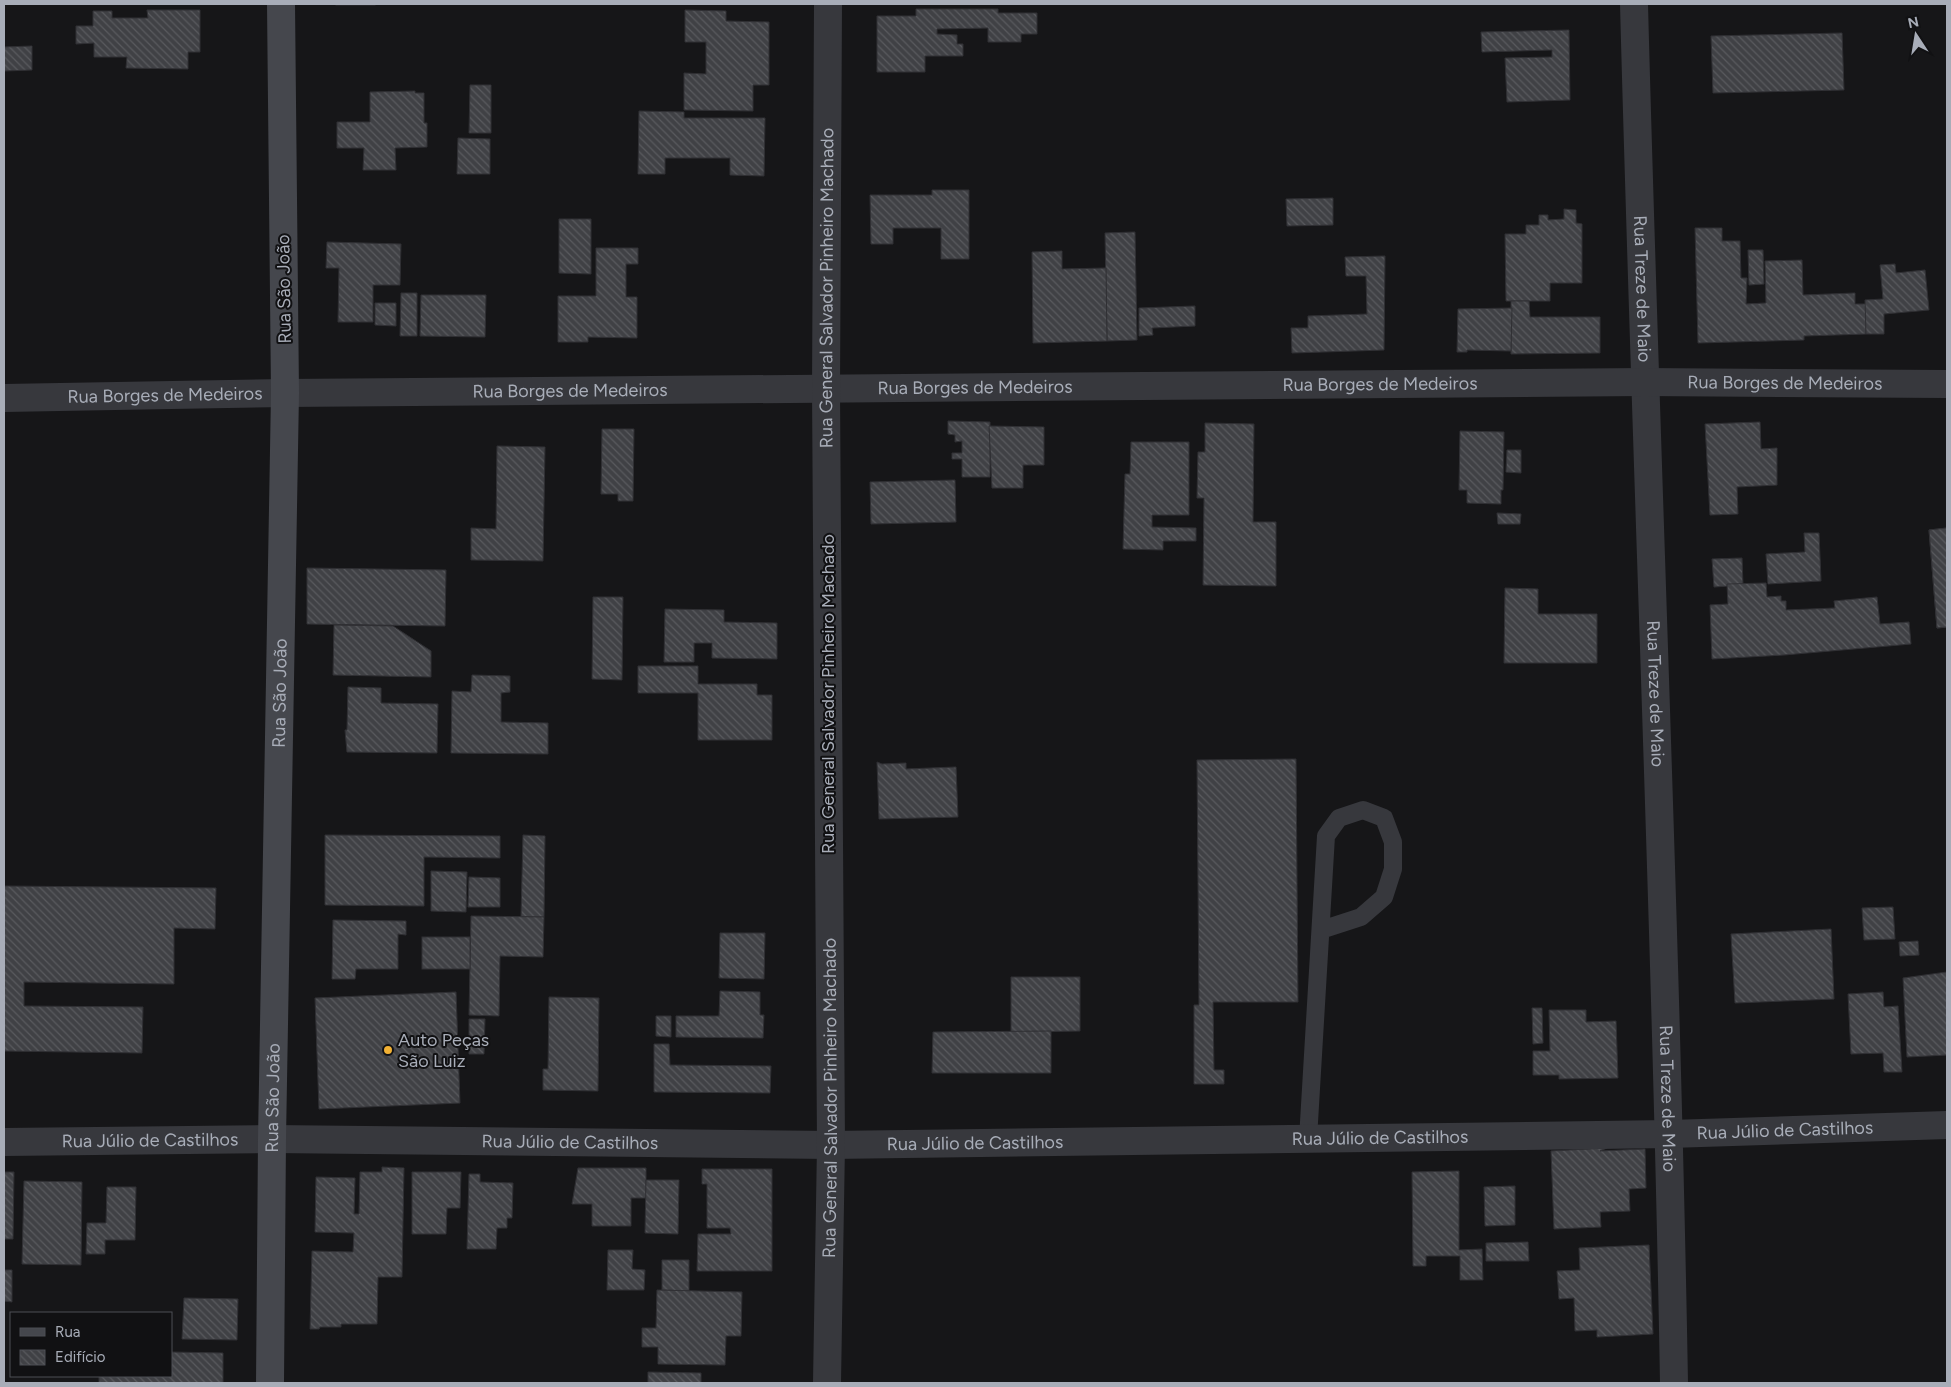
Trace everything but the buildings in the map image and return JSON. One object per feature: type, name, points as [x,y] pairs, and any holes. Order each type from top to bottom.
[{"type":"main road","name":"Rua São João","points":[[270,1383],[272,1139],[285,393],[281,4]]},
{"type":"street","name":"Rua General Salvador Pinheiro Machado","points":[[827,1383],[832,1145],[826,389],[828,4]]},
{"type":"street","name":"Rua Treze de Maio","points":[[1634,4],[1644,382],[1670,1134],[1674,1383]]},
{"type":"street","name":"Rua Borges de Medeiros","points":[[4,398],[285,393],[1644,382],[1947,384]]},
{"type":"street","name":"Rua Júlio de Castilhos","points":[[4,1142],[272,1139],[832,1145],[1670,1134],[1947,1126]]},
{"type":"lane","points":[[1308,1138],[1326,836],[1339,818],[1363,810],[1384,818],[1393,842],[1393,869],[1384,897],[1361,917],[1321,930]]},
{"type":"place","name":"Auto Peças São Luiz","points":[[388,1050]]}]
